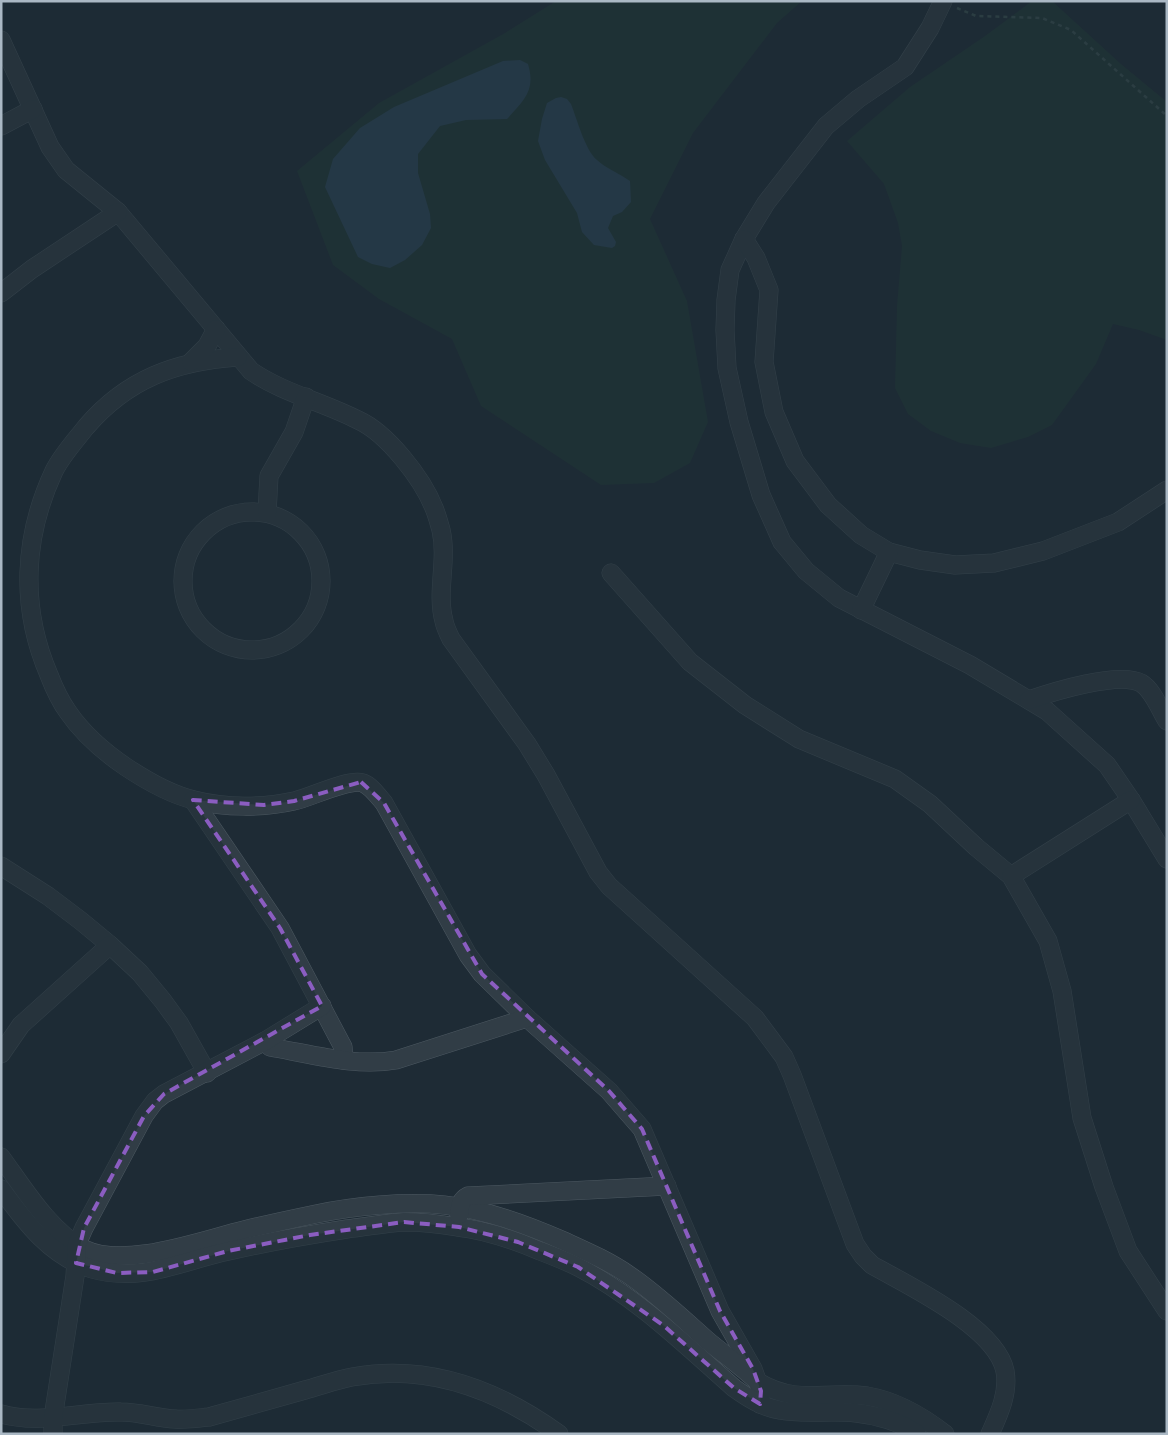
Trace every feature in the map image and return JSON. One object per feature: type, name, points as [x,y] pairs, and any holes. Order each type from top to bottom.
[{"type":"street","points":[[943,2],[930,28],[905,67],[858,99],[826,126],[766,203],[744,239],[730,270],[725,330],[730,382],[739,422],[760,495],[782,542],[806,571],[840,598],[970,665],[1047,711],[1107,765],[1167,859]]},
{"type":"street","points":[[1,40],[50,147],[66,170],[118,212],[251,371],[267,382],[360,420],[388,441],[404,459],[423,487],[434,508],[441,532],[443,544],[441,602],[444,622],[451,639],[527,744],[598,872],[609,886],[755,1018],[784,1057],[855,1244],[863,1256],[872,1265],[948,1309],[980,1333],[996,1351],[1005,1370],[1006,1389],[1000,1411],[990,1434]]},
{"type":"street","points":[[1,126],[33,109]]},
{"type":"street","points":[[1,293],[32,269],[118,212]]},
{"type":"street","points":[[744,239],[756,258],[769,290],[764,362],[774,412],[795,461],[828,506],[861,535],[889,552],[920,560],[955,565],[994,563],[1043,551],[1118,522],[1167,490]]},
{"type":"street","points":[[191,362],[207,346],[216,329]]},
{"type":"street","points":[[238,357],[191,362],[156,374],[122,393],[100,411],[71,445],[55,470],[33,533],[28,569],[29,603],[34,630],[42,658],[54,687],[68,712],[86,734],[111,756],[151,784],[193,800],[232,806],[264,804],[294,801],[349,783],[362,782],[370,788],[384,803],[468,955],[482,974],[527,1018],[610,1091],[642,1129],[720,1311],[749,1360],[761,1391],[760,1404]]},
{"type":"street","points":[[267,513],[269,476],[294,432],[306,397]]},
{"type":"street","points":[[245,512],[267,513],[290,523],[308,539],[319,561],[322,585],[316,608],[303,629],[284,643],[261,650],[236,650],[216,642],[199,627],[187,609],[182,588],[183,566],[191,546],[205,529],[224,517],[245,512]]},
{"type":"street","points":[[861,610],[889,552]]},
{"type":"street","points":[[611,573],[690,662],[745,705],[798,739],[895,779],[930,804],[1011,876],[1048,941],[1062,991],[1082,1118],[1104,1187],[1128,1251],[1167,1312]]},
{"type":"street","points":[[1029,700],[1059,689],[1093,683],[1126,680],[1140,682],[1147,688],[1167,722]]},
{"type":"street","points":[[193,800],[280,928],[343,1047],[344,1060]]},
{"type":"street","points":[[1011,876],[1131,800]]},
{"type":"street","points":[[1,866],[48,896],[110,945],[140,973],[179,1023],[207,1073]]},
{"type":"street","points":[[1,1054],[21,1025],[110,945]]},
{"type":"street","points":[[53,1426],[77,1244],[135,1133],[155,1101],[164,1094],[265,1041],[322,1006]]},
{"type":"street","points":[[265,1041],[270,1047],[344,1060],[378,1063],[396,1060],[527,1018]]},
{"type":"street","points":[[1,1157],[52,1224],[77,1244],[94,1252],[114,1255],[141,1255],[318,1214],[407,1204],[460,1207],[496,1215],[526,1225],[587,1251],[628,1274],[758,1382],[771,1389],[796,1396],[866,1396],[886,1401],[907,1408],[925,1418],[946,1434]]},
{"type":"street","points":[[459,1227],[460,1207],[463,1199],[468,1196],[667,1186]]},
{"type":"street","points":[[1,1189],[20,1215],[45,1243],[76,1263],[92,1269],[118,1273],[153,1272],[228,1251],[310,1235],[404,1222],[459,1227],[518,1242],[586,1272],[611,1287],[663,1325],[747,1398],[778,1410],[796,1413],[857,1413],[899,1424],[918,1434]]},
{"type":"street","points":[[1,1414],[53,1426],[120,1412],[175,1419],[195,1419],[209,1417],[352,1377],[420,1374],[459,1382],[501,1398],[536,1417],[559,1434]]},
{"type":"path","points":[[943,2],[976,16],[1042,18],[1071,30],[1167,116]]},
{"type":"highlighted area","points":[[361,782],[384,803],[482,974],[609,1091],[642,1129],[720,1311],[753,1369],[761,1391],[760,1404],[734,1388],[663,1325],[578,1267],[518,1242],[459,1227],[404,1222],[310,1235],[228,1251],[153,1272],[117,1273],[76,1263],[84,1228],[144,1116],[164,1094],[322,1006],[280,928],[193,800],[264,805],[294,801]]},
{"type":"green space","points":[[556,1],[802,1],[777,23],[693,133],[650,219],[687,301],[708,422],[690,463],[654,483],[601,485],[481,406],[452,339],[379,299],[333,265],[297,171],[379,103],[505,33]]},
{"type":"green space","points":[[1032,1],[1052,1],[1121,64],[1167,102],[1167,340],[1139,330],[1113,324],[1096,364],[1052,425],[1028,437],[991,448],[960,443],[931,431],[908,414],[895,388],[897,306],[902,246],[898,223],[884,184],[847,141],[910,87],[985,36]]},
{"type":"water","points":[[520,60],[528,64],[530,73],[529,88],[523,100],[507,119],[466,120],[440,126],[418,154],[418,173],[430,214],[431,228],[422,245],[405,260],[390,268],[372,264],[358,257],[325,187],[333,159],[360,128],[394,107],[503,61]]},
{"type":"water","points":[[561,97],[567,99],[571,104],[585,142],[597,160],[630,181],[631,202],[622,212],[613,216],[608,228],[616,242],[612,248],[594,245],[582,232],[577,213],[545,160],[538,141],[547,103]]}]
